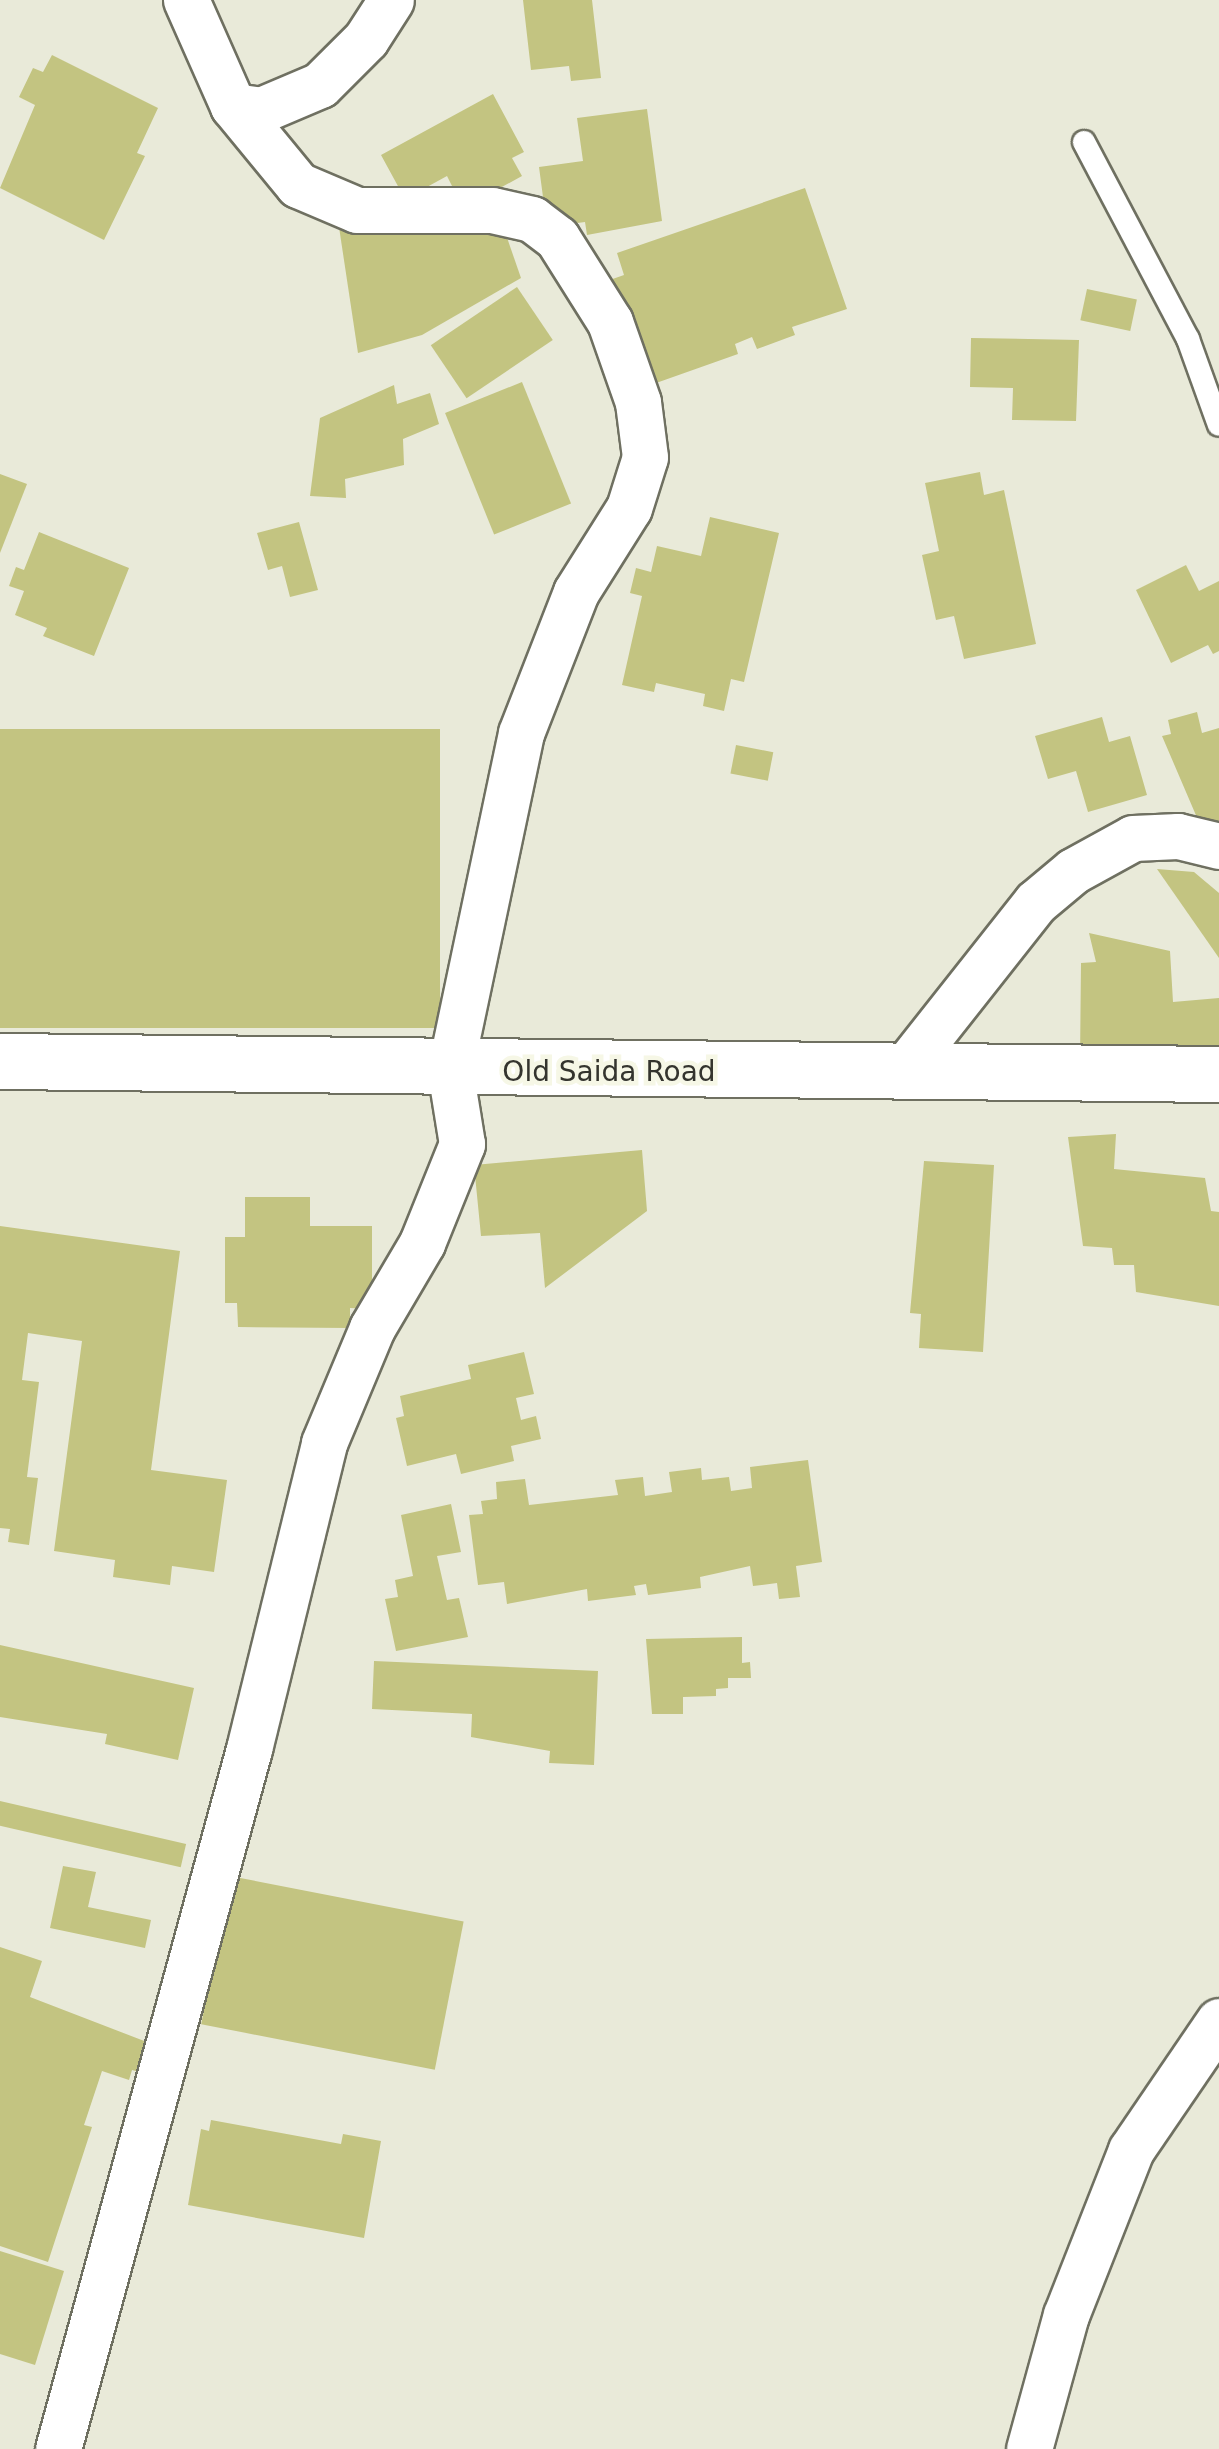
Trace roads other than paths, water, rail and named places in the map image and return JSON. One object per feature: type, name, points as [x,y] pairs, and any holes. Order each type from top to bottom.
[{"type":"highway","name":"Old Saida Road","points":[[0,1062],[450,1070],[1219,1074]]},
{"type":"street","points":[[58,2449],[249,1749],[324,1443],[462,1144],[450,1070],[521,733],[576,592],[628,508],[645,458],[638,402],[610,322],[580,267],[532,219],[492,210],[357,210],[326,202],[298,185],[233,106],[186,0]]},
{"type":"street","points":[[233,106],[274,106],[320,85],[366,39],[391,0]]},
{"type":"street","points":[[900,1074],[1036,902],[1073,871],[1133,838],[1178,836],[1219,846]]},
{"type":"street","points":[[1029,2449],[1066,2315],[1131,2150],[1219,2021]]},
{"type":"lane","points":[[1084,142],[1188,339],[1219,425]]}]
